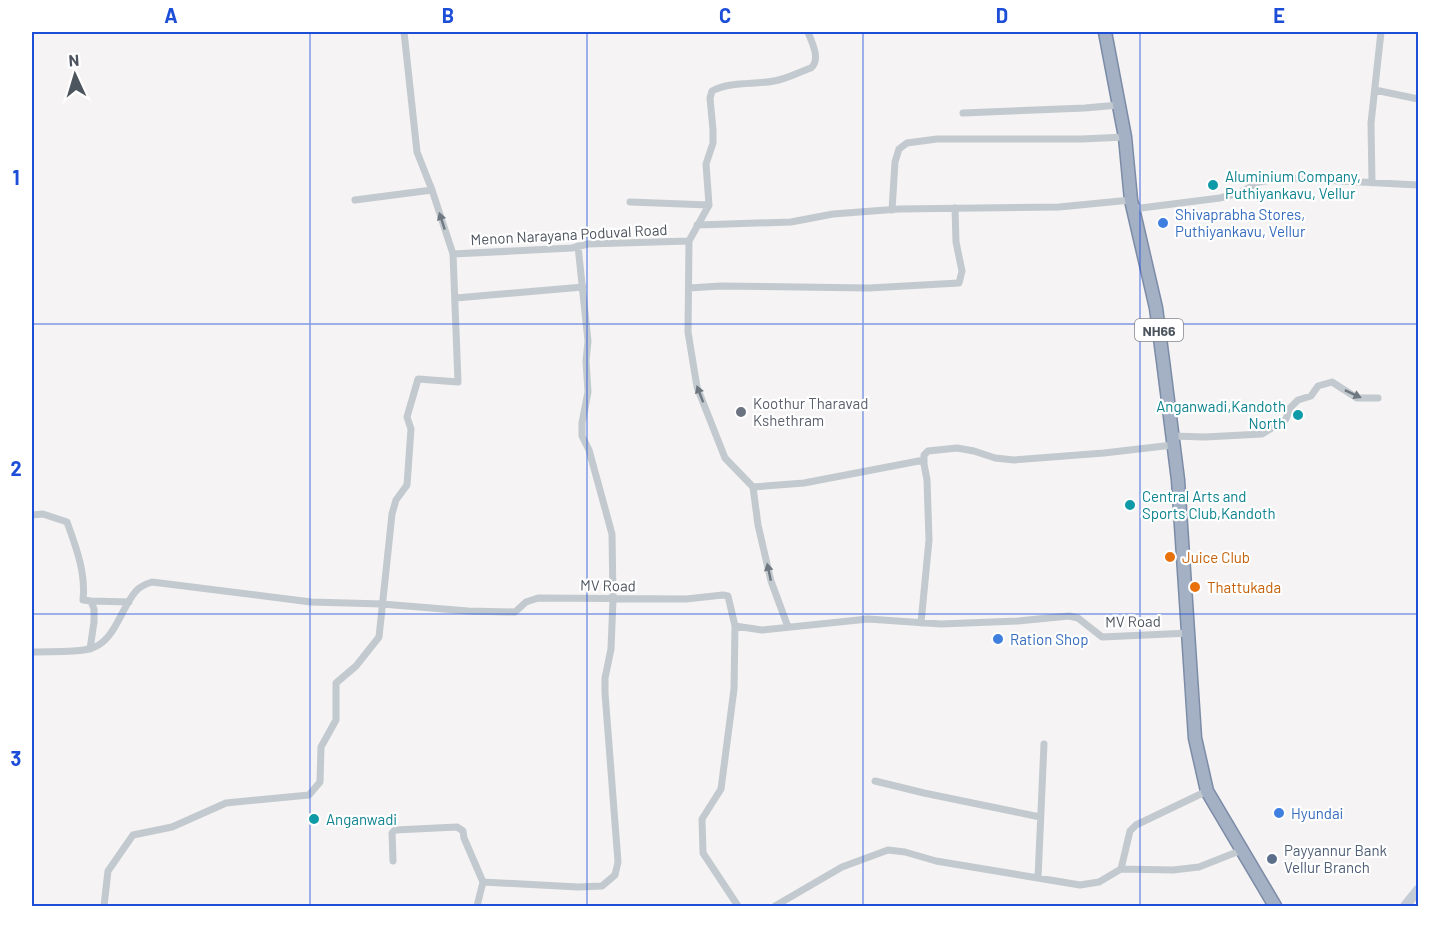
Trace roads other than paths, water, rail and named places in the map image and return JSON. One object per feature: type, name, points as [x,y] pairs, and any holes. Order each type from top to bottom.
[{"type":"highway","name":"NH66","points":[[1105,32],[1125,137],[1132,205],[1156,308],[1178,480],[1190,633],[1195,738],[1207,791],[1275,906]]},
{"type":"main road","points":[[1405,906],[1419,890]]},
{"type":"street","name":"Menon Narayana Poduval Road","points":[[404,32],[417,152],[453,254],[588,244],[689,241],[688,332],[697,387],[725,458],[753,487]]},
{"type":"street","points":[[689,241],[709,205],[706,164],[712,143],[710,98],[712,91],[739,84],[777,81],[811,68],[815,65],[816,58],[808,32]]},
{"type":"street","points":[[1372,183],[1371,123],[1381,32]]},
{"type":"street","points":[[1376,90],[1419,99]]},
{"type":"street","points":[[963,113],[1119,105]]},
{"type":"street","points":[[892,210],[896,162],[899,149],[907,143],[937,139],[1125,137]]},
{"type":"street","points":[[697,225],[791,222],[833,214],[892,210],[1132,205],[1220,198],[1239,193],[1259,183],[1284,177],[1419,185]]},
{"type":"street","points":[[355,200],[432,190]]},
{"type":"street","points":[[630,202],[709,205]]},
{"type":"street","points":[[689,288],[721,286],[869,288],[959,283],[962,271],[956,242],[955,208]]},
{"type":"street","points":[[483,882],[578,887],[602,886],[615,876],[618,861],[605,693],[605,678],[611,649],[612,534],[589,450],[582,436],[588,393],[586,361],[588,341],[578,246]]},
{"type":"street","points":[[104,906],[108,871],[133,835],[172,827],[226,803],[309,795],[320,782],[321,747],[336,720],[336,683],[356,666],[379,637],[392,514],[396,500],[407,485],[411,429],[407,417],[418,379],[458,382],[453,254]]},
{"type":"street","points":[[456,298],[583,287]]},
{"type":"street","points":[[921,623],[929,540],[924,460],[924,455],[928,451],[957,448],[995,458],[1014,460],[1104,453],[1205,437],[1262,434],[1286,418],[1298,400],[1311,396],[1318,386],[1332,382],[1357,398],[1378,398]]},
{"type":"street","points":[[788,627],[771,581],[758,525],[753,487],[804,483],[924,460]]},
{"type":"street","points":[[32,515],[43,514],[68,522],[77,548],[85,584],[83,600],[129,602]]},
{"type":"street","name":"MV Road","points":[[90,649],[104,640],[116,626],[135,592],[152,582],[311,602],[382,604],[468,611],[515,612],[526,603],[538,598],[686,599],[728,596],[735,626],[762,630],[868,618],[941,624],[1070,616],[1078,618],[1102,637],[1190,633]]},
{"type":"street","points":[[32,652],[90,649],[94,622],[94,609],[91,601]]},
{"type":"street","points":[[735,626],[734,689],[721,789],[702,819],[703,853],[738,906]]},
{"type":"street","points":[[1038,878],[1044,744]]},
{"type":"street","points":[[875,781],[1040,817]]},
{"type":"street","points":[[775,906],[842,867],[888,850],[905,852],[936,861],[1080,885],[1090,884],[1111,877],[1121,869],[1130,831],[1136,825],[1207,791]]},
{"type":"street","points":[[393,861],[391,841],[395,830],[457,828],[463,831],[483,882],[477,906]]},
{"type":"street","points":[[1121,869],[1173,870],[1199,867],[1242,850]]},
{"type":"place","name":"Aluminium Company, Puthiyankavu, Vellur","points":[[1213,185]]},
{"type":"place","name":"Shivaprabha Stores, Puthiyankavu, Vellur","points":[[1163,223]]},
{"type":"place","name":"Koothur Tharavad Kshethram","points":[[741,412]]},
{"type":"place","name":"Anganwadi,Kandoth North","points":[[1298,415]]},
{"type":"place","name":"Central Arts and Sports Club,Kandoth","points":[[1130,505]]},
{"type":"place","name":"Juice Club","points":[[1170,557]]},
{"type":"place","name":"Thattukada","points":[[1195,587]]},
{"type":"place","name":"Ration Shop","points":[[998,639]]},
{"type":"place","name":"Hyundai","points":[[1279,813]]},
{"type":"place","name":"Anganwadi","points":[[314,819]]},
{"type":"place","name":"Payyannur Bank Vellur Branch","points":[[1272,859]]}]
